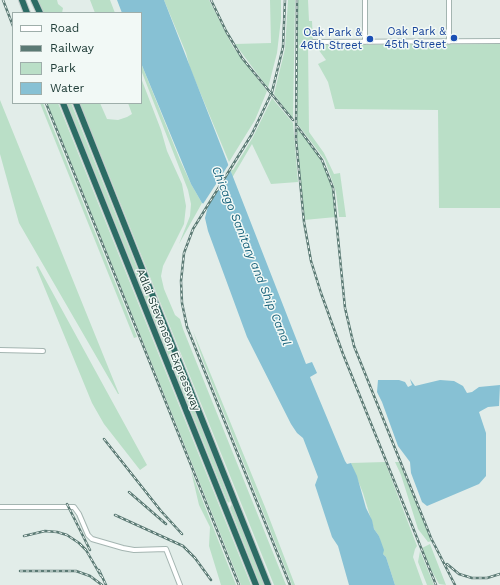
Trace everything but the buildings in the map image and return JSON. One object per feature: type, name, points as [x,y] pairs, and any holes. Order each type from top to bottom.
[{"type":"highway","points":[[22,0],[27,12]]},
{"type":"highway","points":[[34,0],[40,12]]},
{"type":"highway","name":"Adlai Stevenson Expressway","points":[[63,104],[256,585]]},
{"type":"highway","name":"Adlai Stevenson Expressway","points":[[76,104],[268,585]]},
{"type":"street","points":[[365,0],[365,42]]},
{"type":"street","points":[[449,0],[449,42]]},
{"type":"street","points":[[310,42],[500,41]]},
{"type":"street","points":[[0,350],[43,351]]},
{"type":"street","points":[[0,507],[70,507],[77,510],[88,535],[92,539],[128,549],[166,549],[180,585]]},
{"type":"green space","points":[[38,0],[57,0],[58,4],[63,8],[62,12],[44,12]]},
{"type":"green space","points":[[90,0],[110,0],[115,12],[95,12]]},
{"type":"green space","points":[[164,0],[209,0],[233,47],[267,91],[255,120],[229,162],[190,68],[186,53]]},
{"type":"green space","points":[[270,0],[281,0],[281,19],[277,53],[268,88],[235,44],[271,43]]},
{"type":"green space","points":[[288,0],[295,0],[293,119],[274,94],[285,49]]},
{"type":"green space","points":[[298,0],[308,0],[309,21],[312,21],[313,41],[308,42],[309,132],[324,153],[334,174],[340,173],[346,217],[339,217],[336,192],[325,160],[296,122]]},
{"type":"green space","points":[[500,44],[500,208],[439,208],[438,110],[335,109],[328,82],[318,64],[326,60],[318,49],[320,45]]},
{"type":"green space","points":[[142,65],[180,160],[202,203],[179,244],[190,216],[191,204],[188,190],[142,73]]},
{"type":"green space","points":[[142,81],[161,130],[167,151],[182,184],[186,206],[184,224],[163,266],[161,276],[164,289],[175,315],[180,319],[286,585],[274,585],[80,104],[100,104],[107,119],[118,120],[132,114],[128,104],[142,104]]},
{"type":"green space","points":[[272,98],[293,123],[298,182],[271,184],[252,144],[232,178],[231,170],[233,170],[253,137]]},
{"type":"green space","points":[[0,100],[119,394],[19,223],[0,154]]},
{"type":"green space","points":[[40,104],[43,104],[137,337],[134,338]]},
{"type":"green space","points":[[47,104],[58,104],[251,585],[241,585]]},
{"type":"green space","points":[[67,104],[71,104],[213,457],[230,501],[229,503]]},
{"type":"green space","points":[[296,126],[316,152],[326,171],[332,188],[336,217],[304,220]]},
{"type":"green space","points":[[38,266],[147,465],[140,470],[104,424],[92,403],[36,267]]},
{"type":"green space","points":[[193,331],[265,507],[295,585],[292,585],[203,361]]},
{"type":"green space","points":[[385,462],[417,546],[413,557],[423,585],[395,585],[386,557],[383,554],[379,536],[374,529],[363,493],[351,463]]},
{"type":"green space","points":[[395,462],[399,462],[432,541],[428,542],[418,529],[401,475]]},
{"type":"green space","points":[[191,471],[236,585],[221,585],[209,546],[210,527],[199,505]]},
{"type":"green space","points":[[231,505],[233,506],[264,585],[260,585],[230,508]]},
{"type":"green space","points":[[430,544],[446,585],[439,584],[428,564],[422,548]]},
{"type":"green space","points":[[420,551],[434,585],[427,585],[418,562]]},
{"type":"water","name":"Chicago Sanitary and Ship Canal","points":[[117,0],[164,0],[306,364],[312,362],[317,373],[310,377],[345,461],[347,464],[351,463],[357,476],[366,508],[372,520],[374,529],[379,536],[384,550],[383,554],[386,557],[395,585],[349,585],[338,546],[332,537],[315,485],[318,477],[303,438],[297,433],[291,424],[247,337],[208,231],[205,218],[208,206],[202,203],[191,184],[142,65],[142,12],[122,12]]},
{"type":"water","points":[[410,379],[415,386],[440,380],[454,381],[463,386],[467,393],[472,392],[479,387],[500,385],[499,406],[488,407],[479,412],[486,433],[486,476],[479,484],[427,506],[422,502],[411,473],[410,462],[398,446],[377,392],[378,380],[399,380],[405,382],[408,387],[412,385]]},
{"type":"pier","points":[[229,164],[232,167],[207,206],[203,204]]},
{"type":"railway","points":[[3,0],[12,23]]},
{"type":"railway","points":[[211,0],[226,31],[242,58],[293,120]]},
{"type":"railway","points":[[285,0],[283,47],[272,92],[252,134],[193,229],[184,253],[181,281],[182,303],[187,327],[290,585]]},
{"type":"railway","points":[[297,0],[296,139],[304,222],[311,261],[343,354],[436,585]]},
{"type":"railway","points":[[46,104],[239,585]]},
{"type":"railway","points":[[297,126],[322,160],[333,188],[345,308],[354,346],[431,538],[455,585]]},
{"type":"railway","points":[[104,439],[161,511],[182,534]]},
{"type":"railway","points":[[129,492],[166,524]]},
{"type":"railway","points":[[67,504],[90,550]]},
{"type":"railway","points":[[115,515],[183,546],[195,558],[211,580]]},
{"type":"railway","points":[[24,536],[45,531],[67,535],[86,550],[101,576]]},
{"type":"railway","points":[[447,564],[459,574],[472,578],[487,578],[500,574]]},
{"type":"railway","points":[[99,570],[106,585]]},
{"type":"railway","points":[[20,571],[76,571],[90,576],[102,585]]},
{"type":"place","name":"Oak Park & 45th Street","points":[[454,38]]},
{"type":"place","name":"Oak Park & 46th Street","points":[[370,39]]}]
